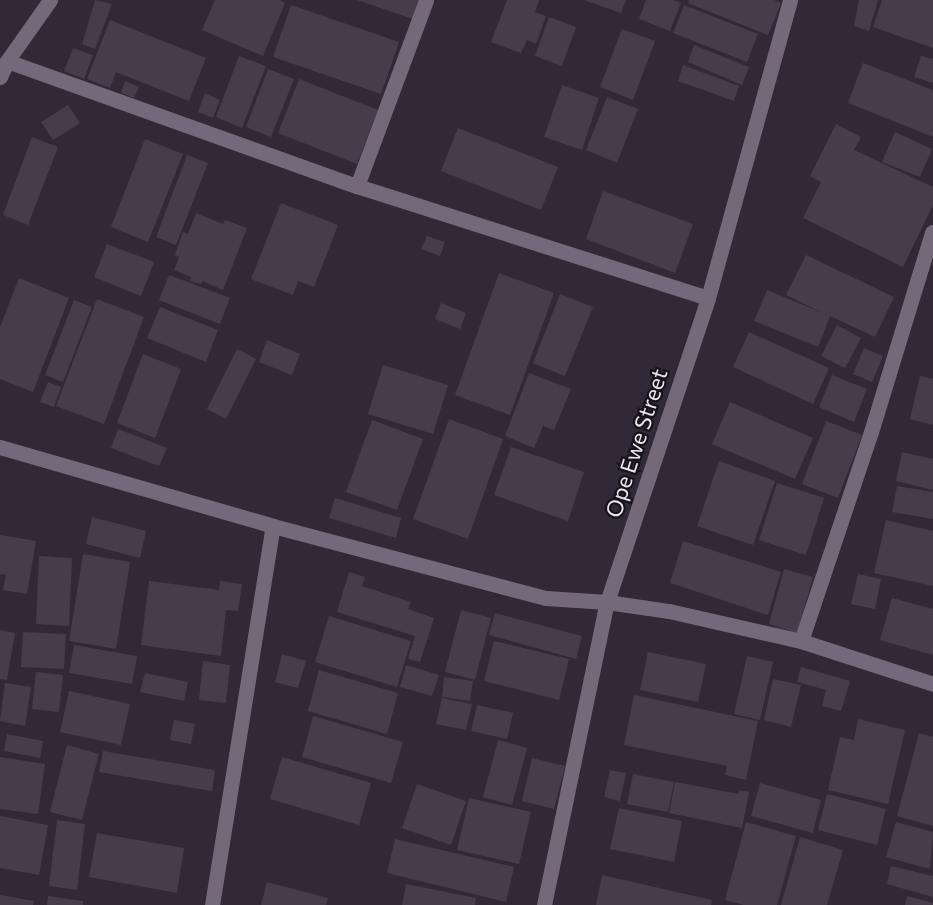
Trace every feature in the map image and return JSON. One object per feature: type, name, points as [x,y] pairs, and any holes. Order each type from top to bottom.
[{"type":"street","points":[[0,77],[7,61],[50,0]]},
{"type":"street","points":[[357,186],[426,0]]},
{"type":"street","name":"Ope Ewe Street","points":[[544,905],[607,602],[708,298],[790,0]]},
{"type":"street","points":[[7,61],[357,186],[708,298]]},
{"type":"street","points":[[801,640],[871,432],[932,232]]},
{"type":"street","points":[[0,447],[273,526],[546,598],[607,602],[669,611],[801,640],[933,684]]},
{"type":"street","points":[[212,905],[273,526]]},
{"type":"building","points":[[95,0],[112,4],[95,49],[82,44]]},
{"type":"building","points":[[215,0],[279,0],[285,3],[263,56],[202,30]]},
{"type":"building","points":[[357,0],[419,0],[413,19]]},
{"type":"building","points":[[507,0],[539,0],[535,12],[546,16],[536,44],[527,40],[521,53],[491,42]]},
{"type":"building","points":[[584,0],[626,0],[621,13]]},
{"type":"building","points":[[646,0],[673,0],[681,3],[670,31],[639,19]]},
{"type":"building","points":[[689,0],[774,0],[781,3],[768,35],[688,3]]},
{"type":"building","points":[[859,0],[878,0],[869,31],[854,26]]},
{"type":"building","points":[[882,0],[933,0],[933,48],[873,27]]},
{"type":"building","points":[[291,5],[399,42],[381,94],[273,57]]},
{"type":"building","points":[[684,5],[758,34],[747,62],[673,33]]},
{"type":"building","points":[[549,17],[576,27],[562,66],[535,56]]},
{"type":"building","points":[[110,20],[206,58],[189,101],[116,72],[110,88],[87,79]]},
{"type":"building","points":[[622,29],[655,41],[633,100],[600,87]]},
{"type":"building","points":[[694,45],[749,67],[742,85],[688,62]]},
{"type":"building","points":[[73,48],[93,55],[84,79],[64,71]]},
{"type":"building","points":[[239,56],[266,66],[242,128],[216,117]]},
{"type":"building","points":[[921,56],[933,59],[933,83],[914,77]]},
{"type":"building","points":[[863,63],[933,90],[933,137],[848,103]]},
{"type":"building","points":[[683,65],[739,86],[734,101],[678,81]]},
{"type":"building","points":[[268,69],[294,79],[271,137],[246,127]]},
{"type":"building","points":[[299,79],[378,110],[357,164],[278,133]]},
{"type":"building","points":[[125,81],[139,87],[134,98],[121,93]]},
{"type":"building","points":[[562,85],[599,98],[582,150],[544,137]]},
{"type":"building","points":[[205,93],[220,100],[213,118],[198,112]]},
{"type":"building","points":[[607,97],[638,109],[617,163],[586,150]]},
{"type":"building","points":[[68,105],[80,123],[53,140],[41,122]]},
{"type":"building","points":[[836,124],[861,137],[854,150],[933,187],[933,205],[903,267],[803,218],[821,182],[810,176]]},
{"type":"building","points":[[458,128],[558,167],[541,210],[441,171]]},
{"type":"building","points":[[895,132],[932,149],[920,177],[882,162]]},
{"type":"building","points":[[32,137],[58,147],[28,225],[3,215]]},
{"type":"building","points":[[145,139],[183,154],[148,242],[111,227]]},
{"type":"building","points":[[187,155],[208,163],[176,245],[156,237]]},
{"type":"building","points":[[603,191],[693,224],[675,273],[586,239]]},
{"type":"building","points":[[281,203],[338,225],[314,287],[298,281],[293,295],[251,279]]},
{"type":"building","points":[[196,213],[223,224],[225,220],[247,228],[223,290],[202,281],[201,284],[190,281],[191,277],[174,270],[179,257],[175,255],[183,232],[188,234]]},
{"type":"building","points":[[427,236],[445,242],[440,256],[421,249]]},
{"type":"building","points":[[107,244],[154,262],[141,296],[94,277]]},
{"type":"building","points":[[806,255],[894,297],[875,337],[830,316],[818,347],[754,321],[767,290],[825,314],[786,295]]},
{"type":"building","points":[[499,273],[554,293],[510,415],[455,395]]},
{"type":"building","points":[[169,275],[230,298],[220,324],[159,300]]},
{"type":"building","points":[[19,278],[69,298],[33,392],[0,379],[0,327]]},
{"type":"building","points":[[560,294],[593,307],[565,376],[533,363]]},
{"type":"building","points":[[97,299],[144,317],[104,424],[56,406]]},
{"type":"building","points":[[74,300],[92,307],[63,382],[45,375]]},
{"type":"building","points":[[441,303],[466,313],[460,329],[435,319]]},
{"type":"building","points":[[160,307],[218,330],[206,362],[147,338]]},
{"type":"building","points":[[837,325],[861,338],[845,368],[821,356]]},
{"type":"building","points":[[749,332],[829,368],[813,404],[733,367]]},
{"type":"building","points":[[267,340],[300,354],[292,375],[259,362]]},
{"type":"building","points":[[864,348],[883,356],[872,382],[853,374]]},
{"type":"building","points":[[237,349],[256,359],[226,419],[207,409]]},
{"type":"building","points":[[143,354],[181,369],[155,438],[117,423]]},
{"type":"building","points":[[383,365],[448,385],[433,434],[368,414]]},
{"type":"building","points":[[529,373],[571,389],[554,430],[543,426],[534,448],[505,436]]},
{"type":"building","points":[[832,375],[867,389],[854,422],[819,407]]},
{"type":"building","points":[[920,376],[933,379],[933,425],[910,419]]},
{"type":"building","points":[[48,382],[61,387],[54,407],[40,402]]},
{"type":"building","points":[[730,402],[813,438],[795,479],[712,444]]},
{"type":"building","points":[[449,419],[503,439],[468,539],[413,519]]},
{"type":"building","points":[[372,420],[423,439],[397,510],[346,492]]},
{"type":"building","points":[[826,421],[862,435],[838,498],[802,484]]},
{"type":"building","points":[[118,429],[167,448],[159,466],[111,448]]},
{"type":"building","points":[[511,447],[584,472],[568,521],[494,495]]},
{"type":"building","points":[[902,452],[933,459],[933,490],[896,481]]},
{"type":"building","points":[[719,461],[775,481],[753,545],[697,526]]},
{"type":"building","points":[[777,483],[824,498],[806,555],[759,540]]},
{"type":"building","points":[[897,486],[933,492],[933,519],[892,512]]},
{"type":"building","points":[[335,498],[401,518],[396,538],[329,518]]},
{"type":"building","points":[[92,517],[146,531],[140,558],[86,544]]},
{"type":"building","points":[[886,520],[933,531],[933,586],[874,573]]},
{"type":"building","points":[[0,535],[36,541],[27,594],[3,590],[6,575],[0,574]]},
{"type":"building","points":[[683,541],[781,572],[768,615],[670,583]]},
{"type":"building","points":[[83,554],[130,562],[116,649],[69,641]]},
{"type":"building","points":[[39,556],[72,558],[69,626],[36,624]]},
{"type":"building","points":[[784,569],[813,577],[797,633],[769,624]]},
{"type":"building","points":[[349,572],[365,577],[362,586],[411,602],[408,609],[434,618],[420,662],[408,659],[415,636],[337,612]]},
{"type":"building","points":[[858,574],[881,579],[875,609],[851,604]]},
{"type":"building","points":[[149,581],[219,590],[220,581],[242,584],[238,611],[226,610],[221,656],[141,645]]},
{"type":"building","points":[[892,598],[933,609],[933,655],[880,640]]},
{"type":"building","points":[[461,610],[491,618],[475,680],[445,672]]},
{"type":"building","points":[[495,613],[582,636],[576,659],[489,635]]},
{"type":"building","points":[[329,616],[411,641],[397,687],[315,662]]},
{"type":"building","points":[[0,630],[15,633],[7,680],[0,679]]},
{"type":"building","points":[[23,632],[66,634],[64,669],[21,667]]},
{"type":"building","points":[[494,641],[569,659],[559,700],[484,681]]},
{"type":"building","points":[[74,645],[137,656],[132,684],[69,673]]},
{"type":"building","points":[[648,652],[706,664],[698,702],[640,690]]},
{"type":"building","points":[[282,654],[306,661],[298,688],[275,682]]},
{"type":"building","points":[[747,656],[773,662],[760,720],[734,714]]},
{"type":"building","points":[[203,661],[230,665],[226,703],[199,700]]},
{"type":"building","points":[[406,665],[439,675],[432,696],[400,687]]},
{"type":"building","points":[[801,667],[850,681],[841,711],[822,706],[826,690],[797,682]]},
{"type":"building","points":[[319,670],[398,693],[387,734],[308,711]]},
{"type":"building","points":[[36,672],[63,675],[59,712],[32,709]]},
{"type":"building","points":[[145,673],[188,682],[184,701],[140,692]]},
{"type":"building","points":[[444,677],[473,681],[470,701],[442,697]]},
{"type":"building","points":[[773,679],[801,685],[791,727],[764,720]]},
{"type":"building","points":[[5,683],[31,687],[25,726],[0,721]]},
{"type":"building","points":[[69,691],[130,704],[121,745],[60,732]]},
{"type":"building","points":[[634,695],[758,721],[746,780],[725,775],[727,766],[624,745]]},
{"type":"building","points":[[442,698],[472,704],[466,730],[436,724]]},
{"type":"building","points":[[477,705],[513,713],[507,739],[471,731]]},
{"type":"building","points":[[313,716],[403,742],[391,783],[302,757]]},
{"type":"building","points":[[858,719],[905,730],[888,804],[828,790],[840,737],[854,740]]},
{"type":"building","points":[[174,720],[195,724],[191,744],[170,740]]},
{"type":"building","points":[[919,733],[933,737],[933,826],[897,816]]},
{"type":"building","points":[[7,734],[43,741],[40,758],[4,751]]},
{"type":"building","points":[[498,740],[527,748],[512,805],[483,797]]},
{"type":"building","points":[[67,745],[99,754],[82,820],[50,812]]},
{"type":"building","points":[[103,751],[215,770],[212,791],[99,772]]},
{"type":"building","points":[[0,757],[45,764],[38,814],[0,809]]},
{"type":"building","points":[[282,757],[371,783],[359,825],[270,799]]},
{"type":"building","points":[[532,758],[565,766],[554,809],[522,801]]},
{"type":"building","points":[[610,770],[626,773],[620,801],[604,797]]},
{"type":"building","points":[[633,774],[674,782],[668,812],[627,804]]},
{"type":"building","points":[[675,782],[739,794],[739,790],[749,792],[742,828],[669,813]]},
{"type":"building","points":[[760,783],[821,800],[813,833],[751,816]]},
{"type":"building","points":[[417,784],[466,801],[451,845],[402,828]]},
{"type":"building","points":[[827,794],[886,809],[877,845],[818,830]]},
{"type":"building","points":[[469,798],[531,812],[519,864],[457,850]]},
{"type":"building","points":[[619,808],[682,821],[674,862],[610,849]]},
{"type":"building","points":[[0,816],[48,825],[39,875],[0,868]]},
{"type":"building","points":[[57,820],[85,824],[77,890],[49,886]]},
{"type":"building","points":[[746,822],[796,836],[777,905],[744,905],[725,900]]},
{"type":"building","points":[[896,822],[933,832],[930,869],[886,857]]},
{"type":"building","points":[[97,833],[184,848],[177,893],[89,877]]},
{"type":"building","points":[[800,837],[843,850],[827,905],[781,905]]},
{"type":"building","points":[[395,839],[514,867],[506,902],[387,873]]},
{"type":"building","points":[[891,866],[933,876],[933,897],[887,884]]},
{"type":"building","points":[[602,875],[712,900],[711,905],[596,905]]},
{"type":"building","points":[[267,882],[328,898],[326,905],[261,905]]},
{"type":"building","points":[[406,884],[476,898],[475,905],[402,905]]},
{"type":"building","points":[[0,895],[34,901],[33,905],[0,905]]},
{"type":"building","points":[[48,896],[83,901],[83,905],[47,905]]},
{"type":"building","points":[[907,896],[933,903],[933,905],[905,905]]}]
